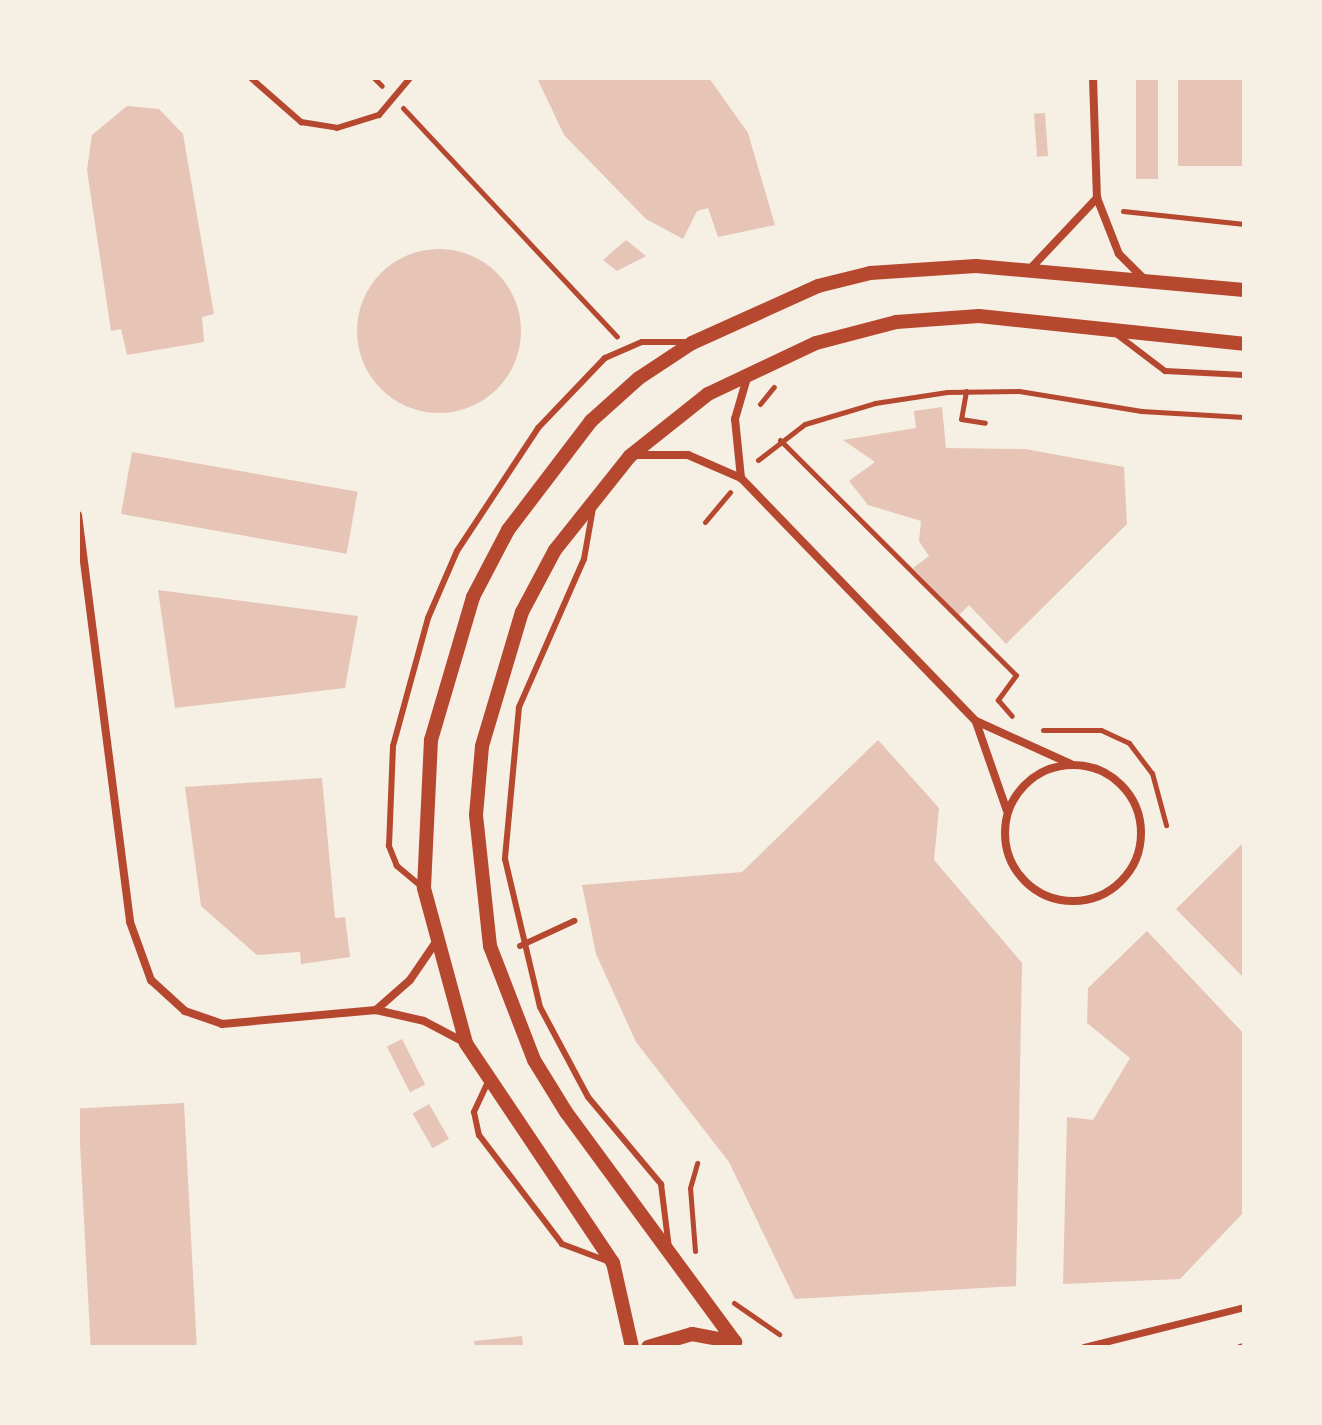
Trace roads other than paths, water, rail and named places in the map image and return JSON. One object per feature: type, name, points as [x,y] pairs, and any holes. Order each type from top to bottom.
[{"type":"street","points":[[1093,78],[1097,198],[1119,254],[1152,286]]},
{"type":"street","points":[[1030,269],[1097,198]]},
{"type":"street","points":[[632,1347],[613,1263],[487,1084],[466,1043],[436,942],[424,888],[431,740],[473,597],[508,530],[591,421],[692,343],[787,298],[870,273],[923,266],[1030,269],[1152,286],[1244,290]]},
{"type":"street","points":[[738,1345],[669,1259],[534,1060],[490,946],[479,885],[480,774],[498,678],[522,612],[595,493],[630,456],[750,370],[856,330],[937,317],[1024,316],[1112,331],[1244,344]]},
{"type":"street","points":[[741,478],[735,419],[750,370]]},
{"type":"street","points":[[630,456],[688,455],[741,478],[976,721],[1071,764],[1109,774],[1136,805],[1138,856],[1114,888],[1069,902],[1038,892],[1007,853],[1007,812],[976,721]]},
{"type":"street","points":[[78,515],[129,911],[151,980],[185,1011],[222,1024],[376,1010],[424,1021],[466,1043]]},
{"type":"street","points":[[1007,812],[1032,778],[1071,764]]},
{"type":"street","points":[[376,1010],[436,942]]},
{"type":"street","points":[[1084,1347],[1244,1307]]},
{"type":"street","points":[[648,1347],[692,1334],[738,1345]]},
{"type":"lane","points":[[251,78],[286,112],[319,127],[359,124],[396,101],[410,78]]},
{"type":"lane","points":[[1112,331],[1165,371],[1244,375]]},
{"type":"lane","points":[[424,888],[397,866],[389,835],[393,746],[428,618],[494,487],[588,374],[626,347],[659,339],[692,343]]},
{"type":"lane","points":[[595,493],[587,551],[534,658],[509,757],[505,859],[520,946],[561,1053],[666,1194],[669,1259]]},
{"type":"lane","points":[[520,946],[574,921]]},
{"type":"lane","points":[[487,1084],[474,1112],[479,1135],[562,1244],[613,1263]]}]
